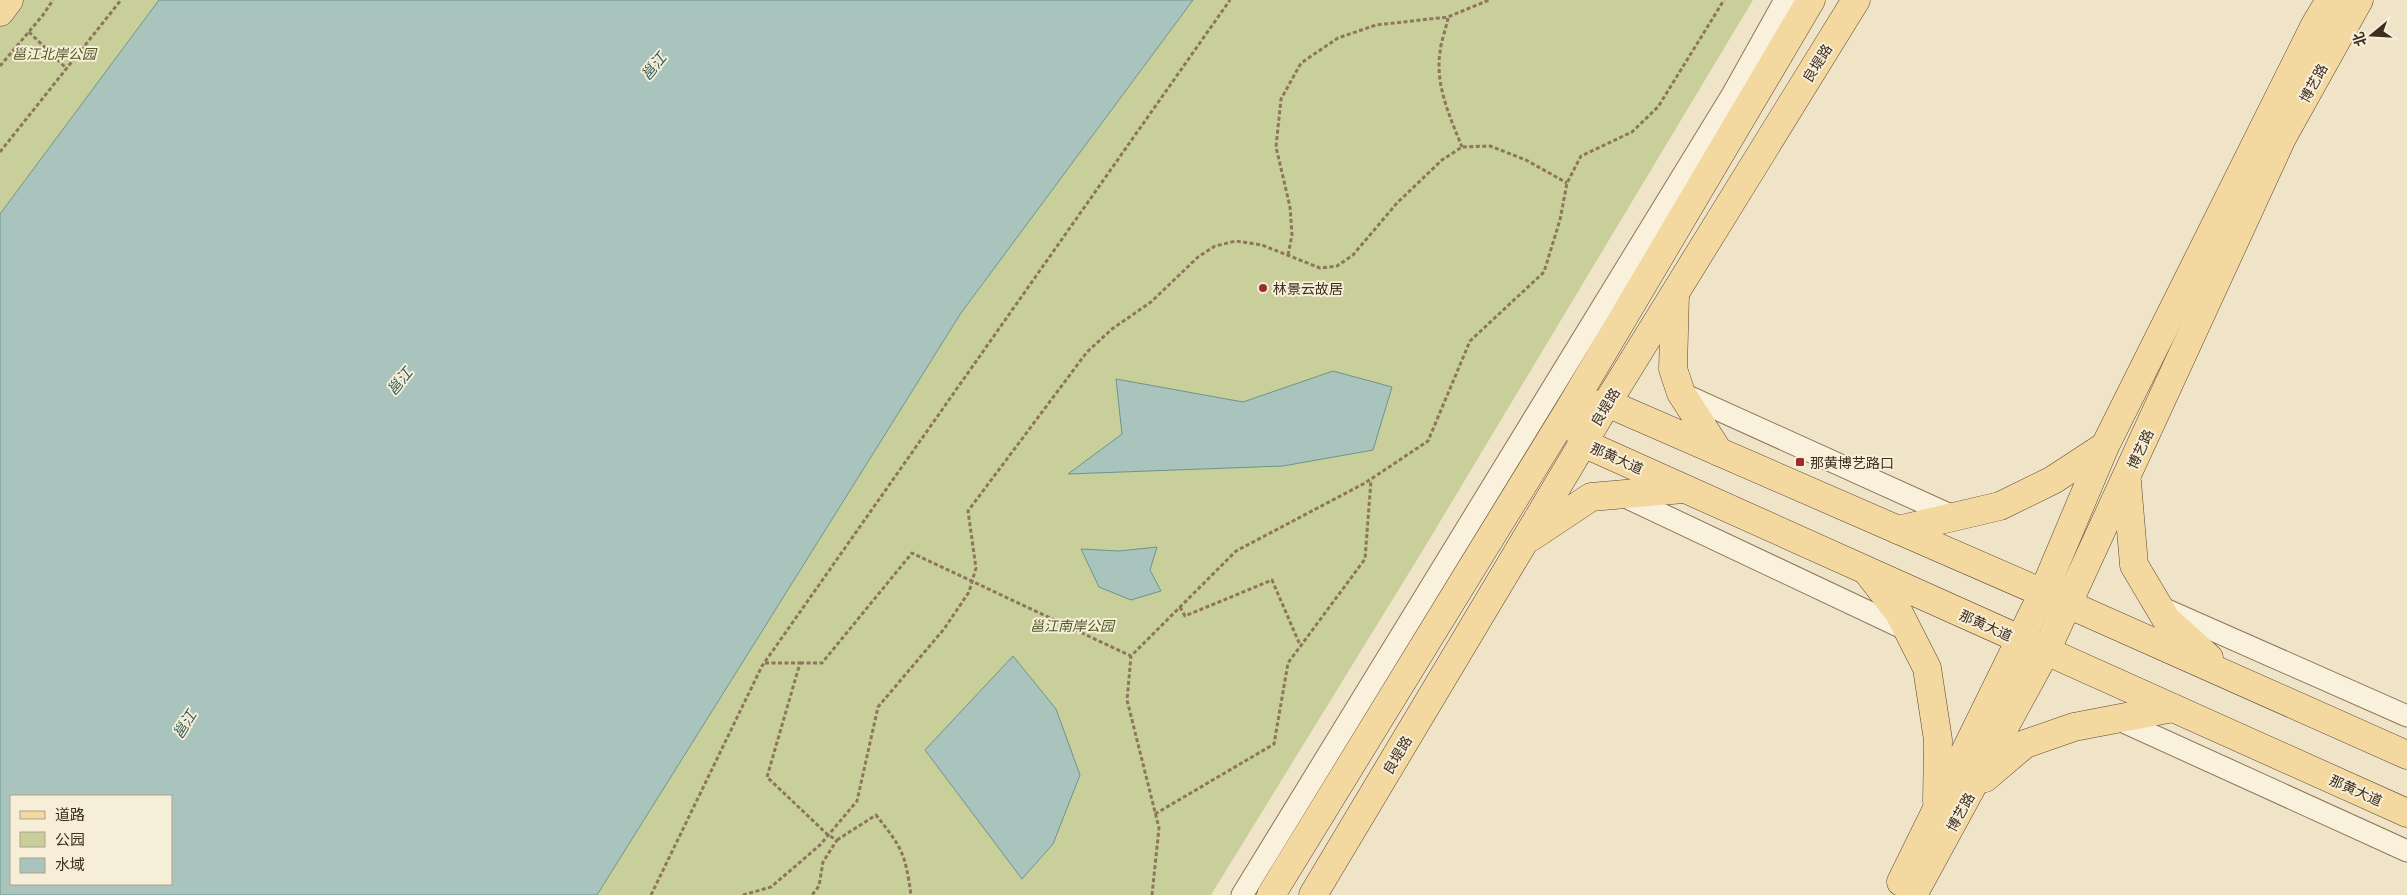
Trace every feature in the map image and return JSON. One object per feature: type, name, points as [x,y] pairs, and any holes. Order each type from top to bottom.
[{"type":"main road","points":[[0,12],[9,0]]},
{"type":"main road","points":[[1272,895],[1570,408],[1812,0]]},
{"type":"main road","name":"良堤路","points":[[1312,895],[1607,403],[1856,0]]},
{"type":"main road","name":"博艺路","points":[[1894,895],[2043,593],[2106,446],[2311,34],[2330,0]]},
{"type":"main road","name":"博艺路","points":[[1913,895],[1974,787],[2046,651],[2282,138],[2359,0]]},
{"type":"main road","points":[[1675,292],[1673,369],[1681,393],[1719,452]]},
{"type":"main road","points":[[1570,408],[1607,403],[2043,593],[2407,755]]},
{"type":"main road","name":"那黄大道","points":[[1570,408],[1583,443],[2407,813]]},
{"type":"main road","points":[[1898,530],[2000,506],[2053,480],[2106,446]]},
{"type":"main road","points":[[2127,478],[2134,565],[2166,619],[2226,675]]},
{"type":"main road","points":[[1524,542],[1591,497],[1684,489]]},
{"type":"main road","points":[[1867,571],[1898,613],[1927,668],[1938,740],[1936,810]]},
{"type":"main road","points":[[1974,787],[2025,744],[2074,727],[2173,708]]},
{"type":"street","points":[[1242,895],[1732,95],[1785,0]]},
{"type":"street","points":[[1681,393],[1955,517]]},
{"type":"street","points":[[1619,494],[1907,630]]},
{"type":"street","points":[[2158,606],[2407,716]]},
{"type":"street","points":[[2117,719],[2407,852]]},
{"type":"path","points":[[0,66],[29,32],[52,0]]},
{"type":"path","points":[[0,152],[121,0]]},
{"type":"path","points":[[651,895],[723,744],[764,664],[1230,0]]},
{"type":"path","points":[[1288,255],[1292,235],[1290,207],[1276,147],[1281,99],[1301,63],[1338,38],[1376,25],[1448,17],[1489,0]]},
{"type":"path","points":[[1152,895],[1159,828],[1127,700],[1131,656],[1236,551],[1371,479],[1428,441],[1470,341],[1544,272],[1560,220],[1567,183],[1581,156],[1632,132],[1658,107],[1724,0]]},
{"type":"path","points":[[1448,17],[1440,53],[1440,84],[1448,112],[1462,147]]},
{"type":"path","points":[[29,32],[67,69]]},
{"type":"path","points":[[743,895],[771,887],[828,835],[857,801],[878,707],[944,629],[969,592],[976,568],[968,512],[1087,352],[1112,329],[1151,302],[1198,257],[1215,246],[1236,241],[1262,245],[1320,268],[1337,266],[1353,255],[1396,202],[1442,160],[1462,147],[1490,146],[1526,160],[1567,183]]},
{"type":"path","points":[[1155,814],[1274,744],[1288,663],[1365,560],[1371,479]]},
{"type":"path","points":[[764,664],[822,663],[912,554],[1131,656]]},
{"type":"path","points":[[1180,607],[1185,616],[1272,580],[1300,646]]},
{"type":"path","points":[[800,663],[767,777],[828,835],[837,840]]},
{"type":"path","points":[[812,895],[819,886],[823,862],[837,840],[876,814],[900,846],[906,860],[911,895]]},
{"type":"green space","name":"邕江北岸公园","points":[[9,0],[159,0],[0,214],[0,12]]},
{"type":"green space","name":"邕江南岸公园","points":[[1193,0],[1753,0],[1423,550],[1211,895],[597,895],[961,313]]},
{"type":"water","name":"邕江","points":[[159,0],[1193,0],[961,313],[597,895],[0,895],[0,214]]},
{"type":"water","points":[[1333,371],[1392,387],[1373,450],[1283,466],[1068,474],[1122,434],[1116,379],[1243,402]]},
{"type":"water","points":[[1157,547],[1150,570],[1161,591],[1131,600],[1099,587],[1081,549],[1119,551]]},
{"type":"water","points":[[1013,656],[1056,709],[1080,775],[1053,844],[1022,879],[925,750]]},
{"type":"place","name":"林景云故居","points":[[1263,288]]},
{"type":"place","name":"那黄博艺路口","points":[[1800,462]]}]
